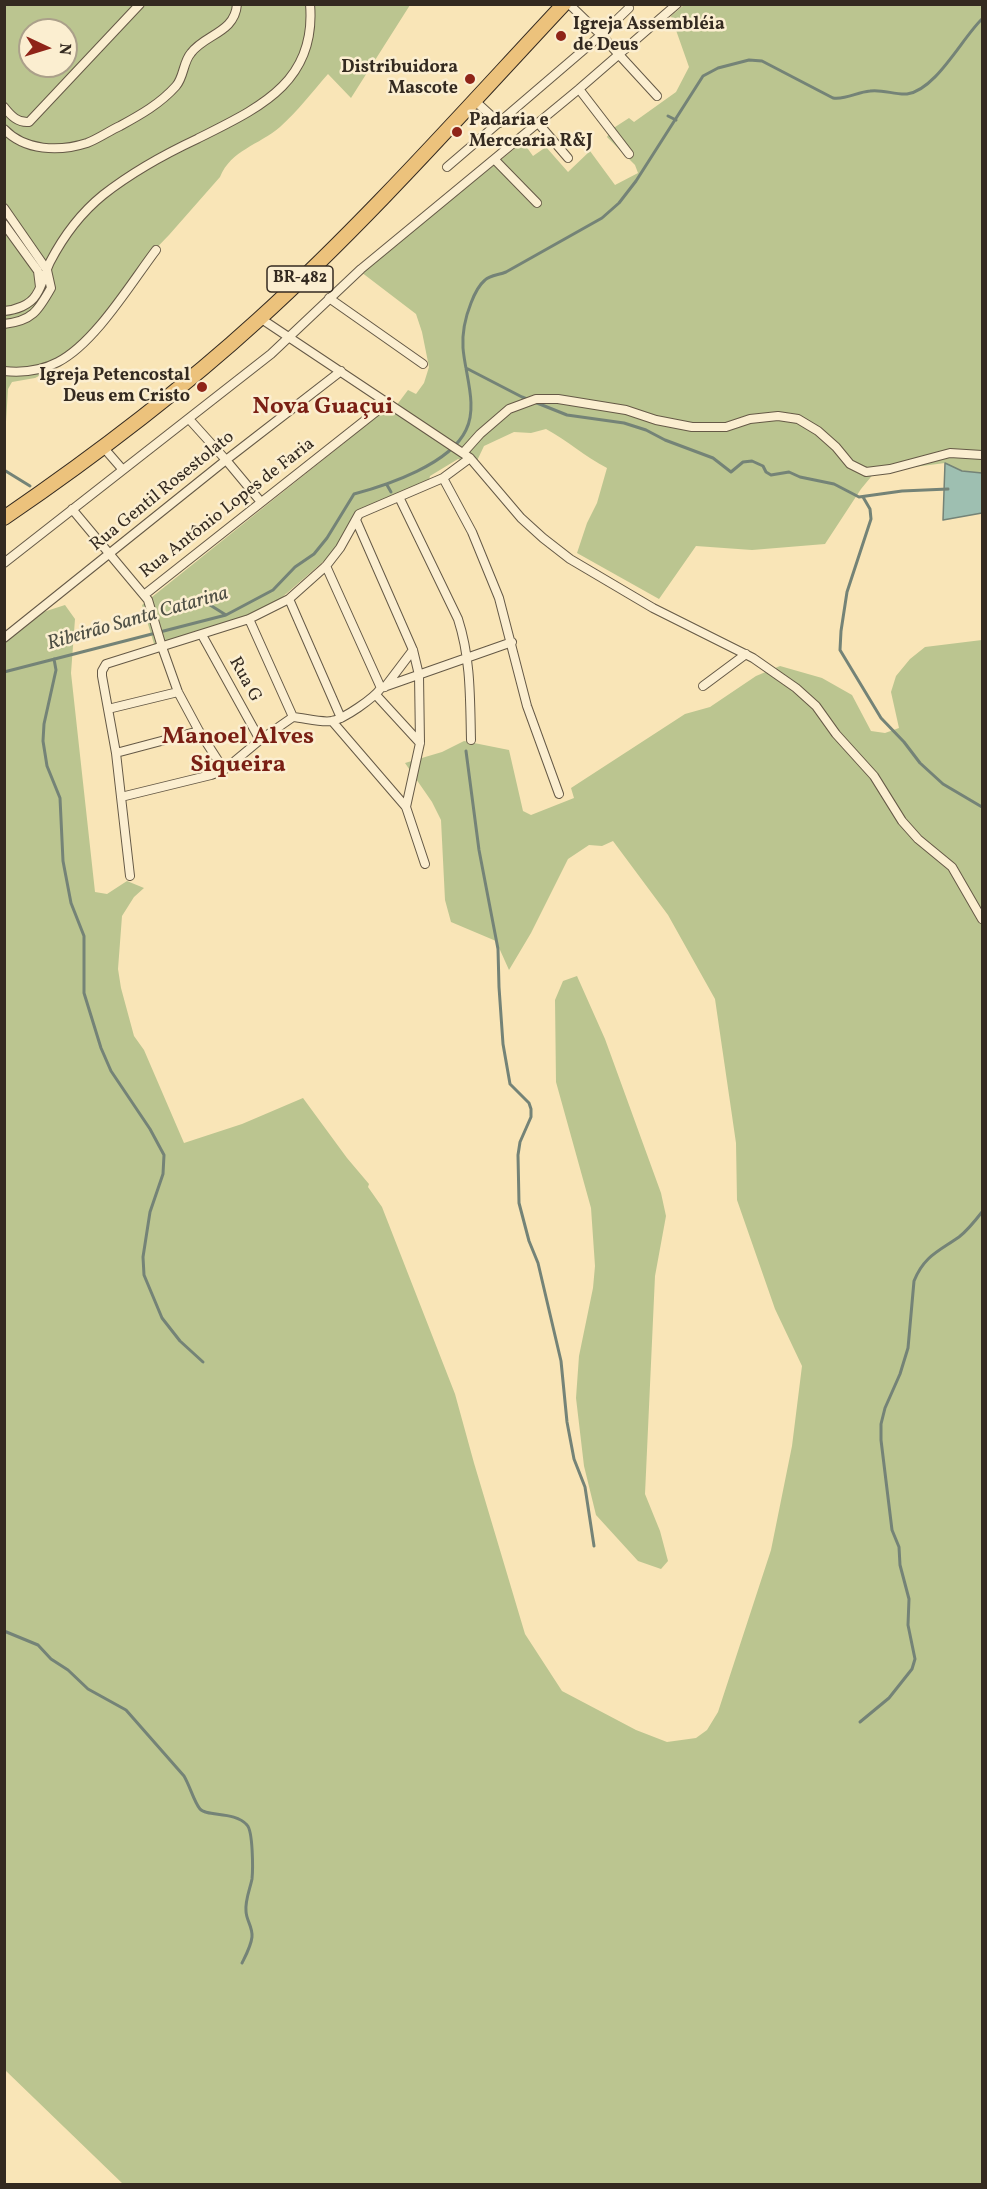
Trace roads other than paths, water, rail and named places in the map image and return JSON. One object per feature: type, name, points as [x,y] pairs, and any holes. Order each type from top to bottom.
[{"type":"highway","name":"BR-482","points":[[4,518],[152,411],[260,318],[355,225],[564,4]]},
{"type":"street","points":[[4,107],[11,116],[22,123],[29,122],[140,4]]},
{"type":"street","points":[[4,129],[13,138],[27,144],[43,148],[66,147],[87,142],[140,115],[164,99],[178,84],[189,54],[231,22],[237,4]]},
{"type":"street","points":[[4,311],[19,308],[30,302],[40,287],[49,263],[87,207],[118,184],[194,140],[241,117],[278,92],[292,76],[306,50],[310,35],[310,4]]},
{"type":"street","points":[[569,4],[657,96]]},
{"type":"street","points":[[4,563],[189,419],[289,337],[361,269],[495,160],[677,4]]},
{"type":"street","points":[[447,167],[601,35],[629,8]]},
{"type":"street","points":[[579,89],[629,154]]},
{"type":"street","points":[[474,100],[498,123]]},
{"type":"street","points":[[538,123],[568,158]]},
{"type":"street","points":[[495,160],[537,203]]},
{"type":"street","points":[[4,208],[47,270],[51,288],[33,315],[20,322],[4,324]]},
{"type":"street","points":[[4,224],[38,271],[40,287]]},
{"type":"street","points":[[4,371],[21,373],[60,361],[81,344],[102,322],[156,250]]},
{"type":"street","points":[[329,298],[423,364]]},
{"type":"street","points":[[260,318],[464,454],[521,518],[570,559],[653,608],[768,667],[816,706],[836,734],[874,776],[902,821],[918,839],[952,867],[982,919]]},
{"type":"street","name":"Rua Gentil Rosestolato","points":[[4,638],[341,371]]},
{"type":"street","points":[[130,876],[116,753],[102,676],[104,666],[110,661],[249,619],[289,599],[326,566],[340,548],[359,514],[443,478],[480,434],[509,409],[536,399],[558,399],[626,410],[656,420],[692,427],[726,427],[750,419],[778,416],[798,419],[818,431],[850,464],[866,472],[890,469],[950,453],[982,454]]},
{"type":"street","name":"Rua Antônio Lopes de Faria","points":[[144,595],[387,403]]},
{"type":"street","points":[[189,419],[261,502]]},
{"type":"street","points":[[103,447],[123,470]]},
{"type":"street","points":[[443,478],[472,532],[499,598],[527,706],[559,794]]},
{"type":"street","points":[[399,497],[458,619],[469,658],[471,740]]},
{"type":"street","points":[[72,509],[144,595],[178,692],[224,770]]},
{"type":"street","points":[[356,520],[413,650],[419,675],[420,743],[406,807]]},
{"type":"street","points":[[326,566],[381,690],[420,743]]},
{"type":"street","points":[[289,599],[341,718]]},
{"type":"street","points":[[249,619],[293,717]]},
{"type":"street","name":"Rua G","points":[[202,635],[260,740]]},
{"type":"street","points":[[122,797],[192,781],[224,770],[260,740],[293,717],[332,721],[341,718],[381,690],[512,642]]},
{"type":"street","points":[[381,690],[413,650]]},
{"type":"street","points":[[703,686],[746,654]]},
{"type":"street","points":[[108,709],[178,692]]},
{"type":"street","points":[[332,721],[406,807],[425,864]]},
{"type":"street","points":[[116,753],[199,731]]},
{"type":"waterway","name":"Ribeirão Santa Catarina","points":[[4,672],[226,615],[273,590],[295,567],[314,554],[327,538],[354,494],[400,479],[447,453],[466,430],[471,411],[463,337],[467,314],[478,288],[487,278],[506,272],[602,218],[619,203],[636,181],[703,76],[718,68],[749,60],[762,61],[833,98],[875,91],[907,94],[918,90],[938,74],[982,19]]},
{"type":"waterway","points":[[668,116],[676,120]]},
{"type":"waterway","points":[[466,368],[522,397],[567,415],[624,423],[646,430],[665,440],[713,458],[731,472],[743,462],[752,461],[763,466],[771,475],[789,472],[800,477],[834,484],[859,497],[902,491],[948,489]]},
{"type":"waterway","points":[[4,470],[30,486]]},
{"type":"waterway","points":[[387,485],[391,492]]},
{"type":"waterway","points":[[863,497],[870,509],[871,519],[847,592],[840,650],[881,718],[920,763],[943,784],[982,807]]},
{"type":"waterway","points":[[202,600],[226,615]]},
{"type":"waterway","points":[[54,659],[56,670],[44,724],[43,741],[47,766],[60,798],[63,861],[71,903],[84,936],[84,993],[101,1048],[111,1071],[150,1129],[164,1155],[163,1174],[150,1212],[143,1257],[144,1275],[162,1318],[180,1341],[203,1362]]},
{"type":"waterway","points":[[466,751],[479,850],[498,949],[503,1044],[510,1084],[529,1103],[531,1109],[531,1117],[520,1142],[518,1155],[519,1203],[529,1241],[538,1263],[561,1361],[567,1422],[574,1459],[585,1487],[594,1546]]},
{"type":"waterway","points":[[860,1722],[889,1698],[912,1669],[915,1659],[908,1625],[909,1599],[900,1565],[899,1547],[892,1530],[881,1440],[881,1424],[885,1408],[900,1374],[908,1348],[914,1281],[927,1260],[962,1234],[982,1212]]},
{"type":"waterway","points":[[4,1631],[38,1645],[51,1659],[68,1670],[88,1689],[126,1710],[184,1776],[200,1809],[236,1818],[247,1825],[251,1842],[252,1879],[246,1911],[252,1937],[242,1963]]},
{"type":"place","name":"Igreja Assembléia de Deus","points":[[561,36]]},
{"type":"place","name":"Distribuidora Mascote","points":[[470,79]]},
{"type":"place","name":"Padaria e Mercearia R&J","points":[[457,132]]},
{"type":"place","name":"Igreja Petencostal Deus em Cristo","points":[[202,387]]},
{"type":"district","name":"Nova Guaçui","points":[[323,409]]},
{"type":"district","name":"Manoel Alves Siqueira","points":[[238,753]]}]
